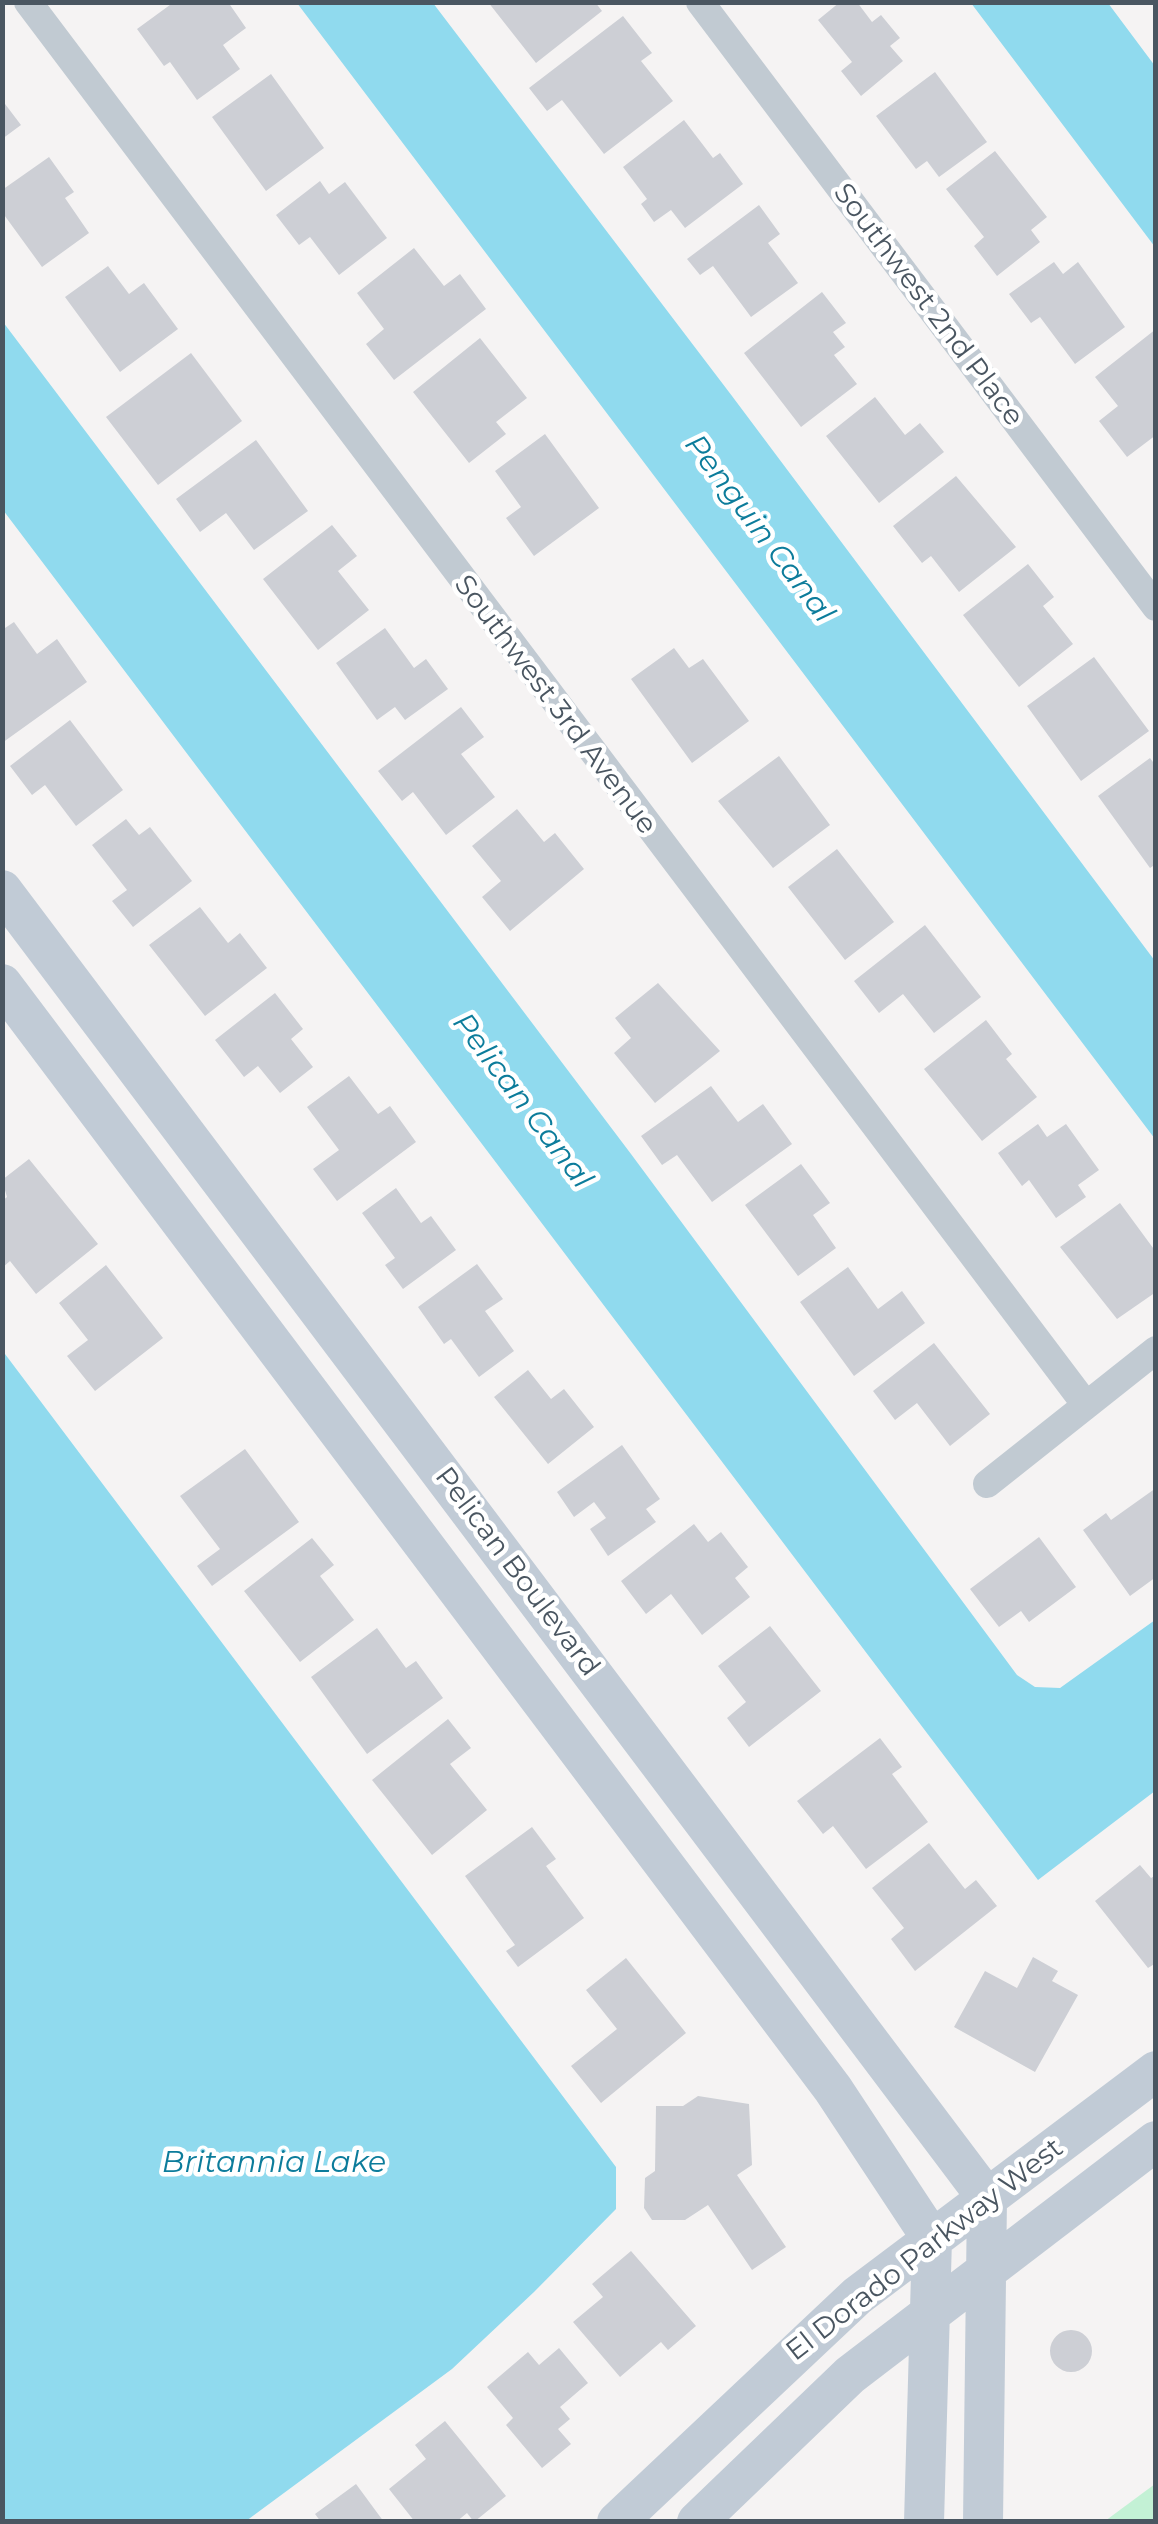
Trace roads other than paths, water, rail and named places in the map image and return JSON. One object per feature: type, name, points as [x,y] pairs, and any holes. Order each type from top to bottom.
[{"type":"street","name":"Southwest 3rd Avenue","points":[[28,2],[1086,1405]]},
{"type":"street","name":"Southwest 2nd Place","points":[[700,2],[1156,607]]},
{"type":"street","name":"Pelican Boulevard","points":[[2,890],[987,2198]]},
{"type":"street","points":[[2,984],[832,2088],[932,2239],[924,2522]]},
{"type":"street","points":[[987,1484],[1156,1350]]},
{"type":"street","name":"El Dorado Parkway West","points":[[617,2522],[760,2383],[858,2296],[1156,2071]]},
{"type":"street","name":"El Dorado Parkway West","points":[[697,2522],[850,2374],[1156,2141]]},
{"type":"street","points":[[982,2522],[987,2198]]},
{"type":"water","name":"Penguin Canal","points":[[297,3],[433,3],[732,396],[1155,961],[1155,1139]]},
{"type":"water","points":[[971,3],[1108,3],[1155,66],[1155,247]]},
{"type":"water","name":"Pelican Canal","points":[[3,322],[631,1154],[1017,1675],[1035,1687],[1060,1688],[1155,1620],[1155,1791],[1038,1880],[3,510]]},
{"type":"water","name":"Britannia Lake","points":[[2,1350],[616,2167],[616,2209],[534,2292],[452,2369],[246,2521],[3,2521]]}]
